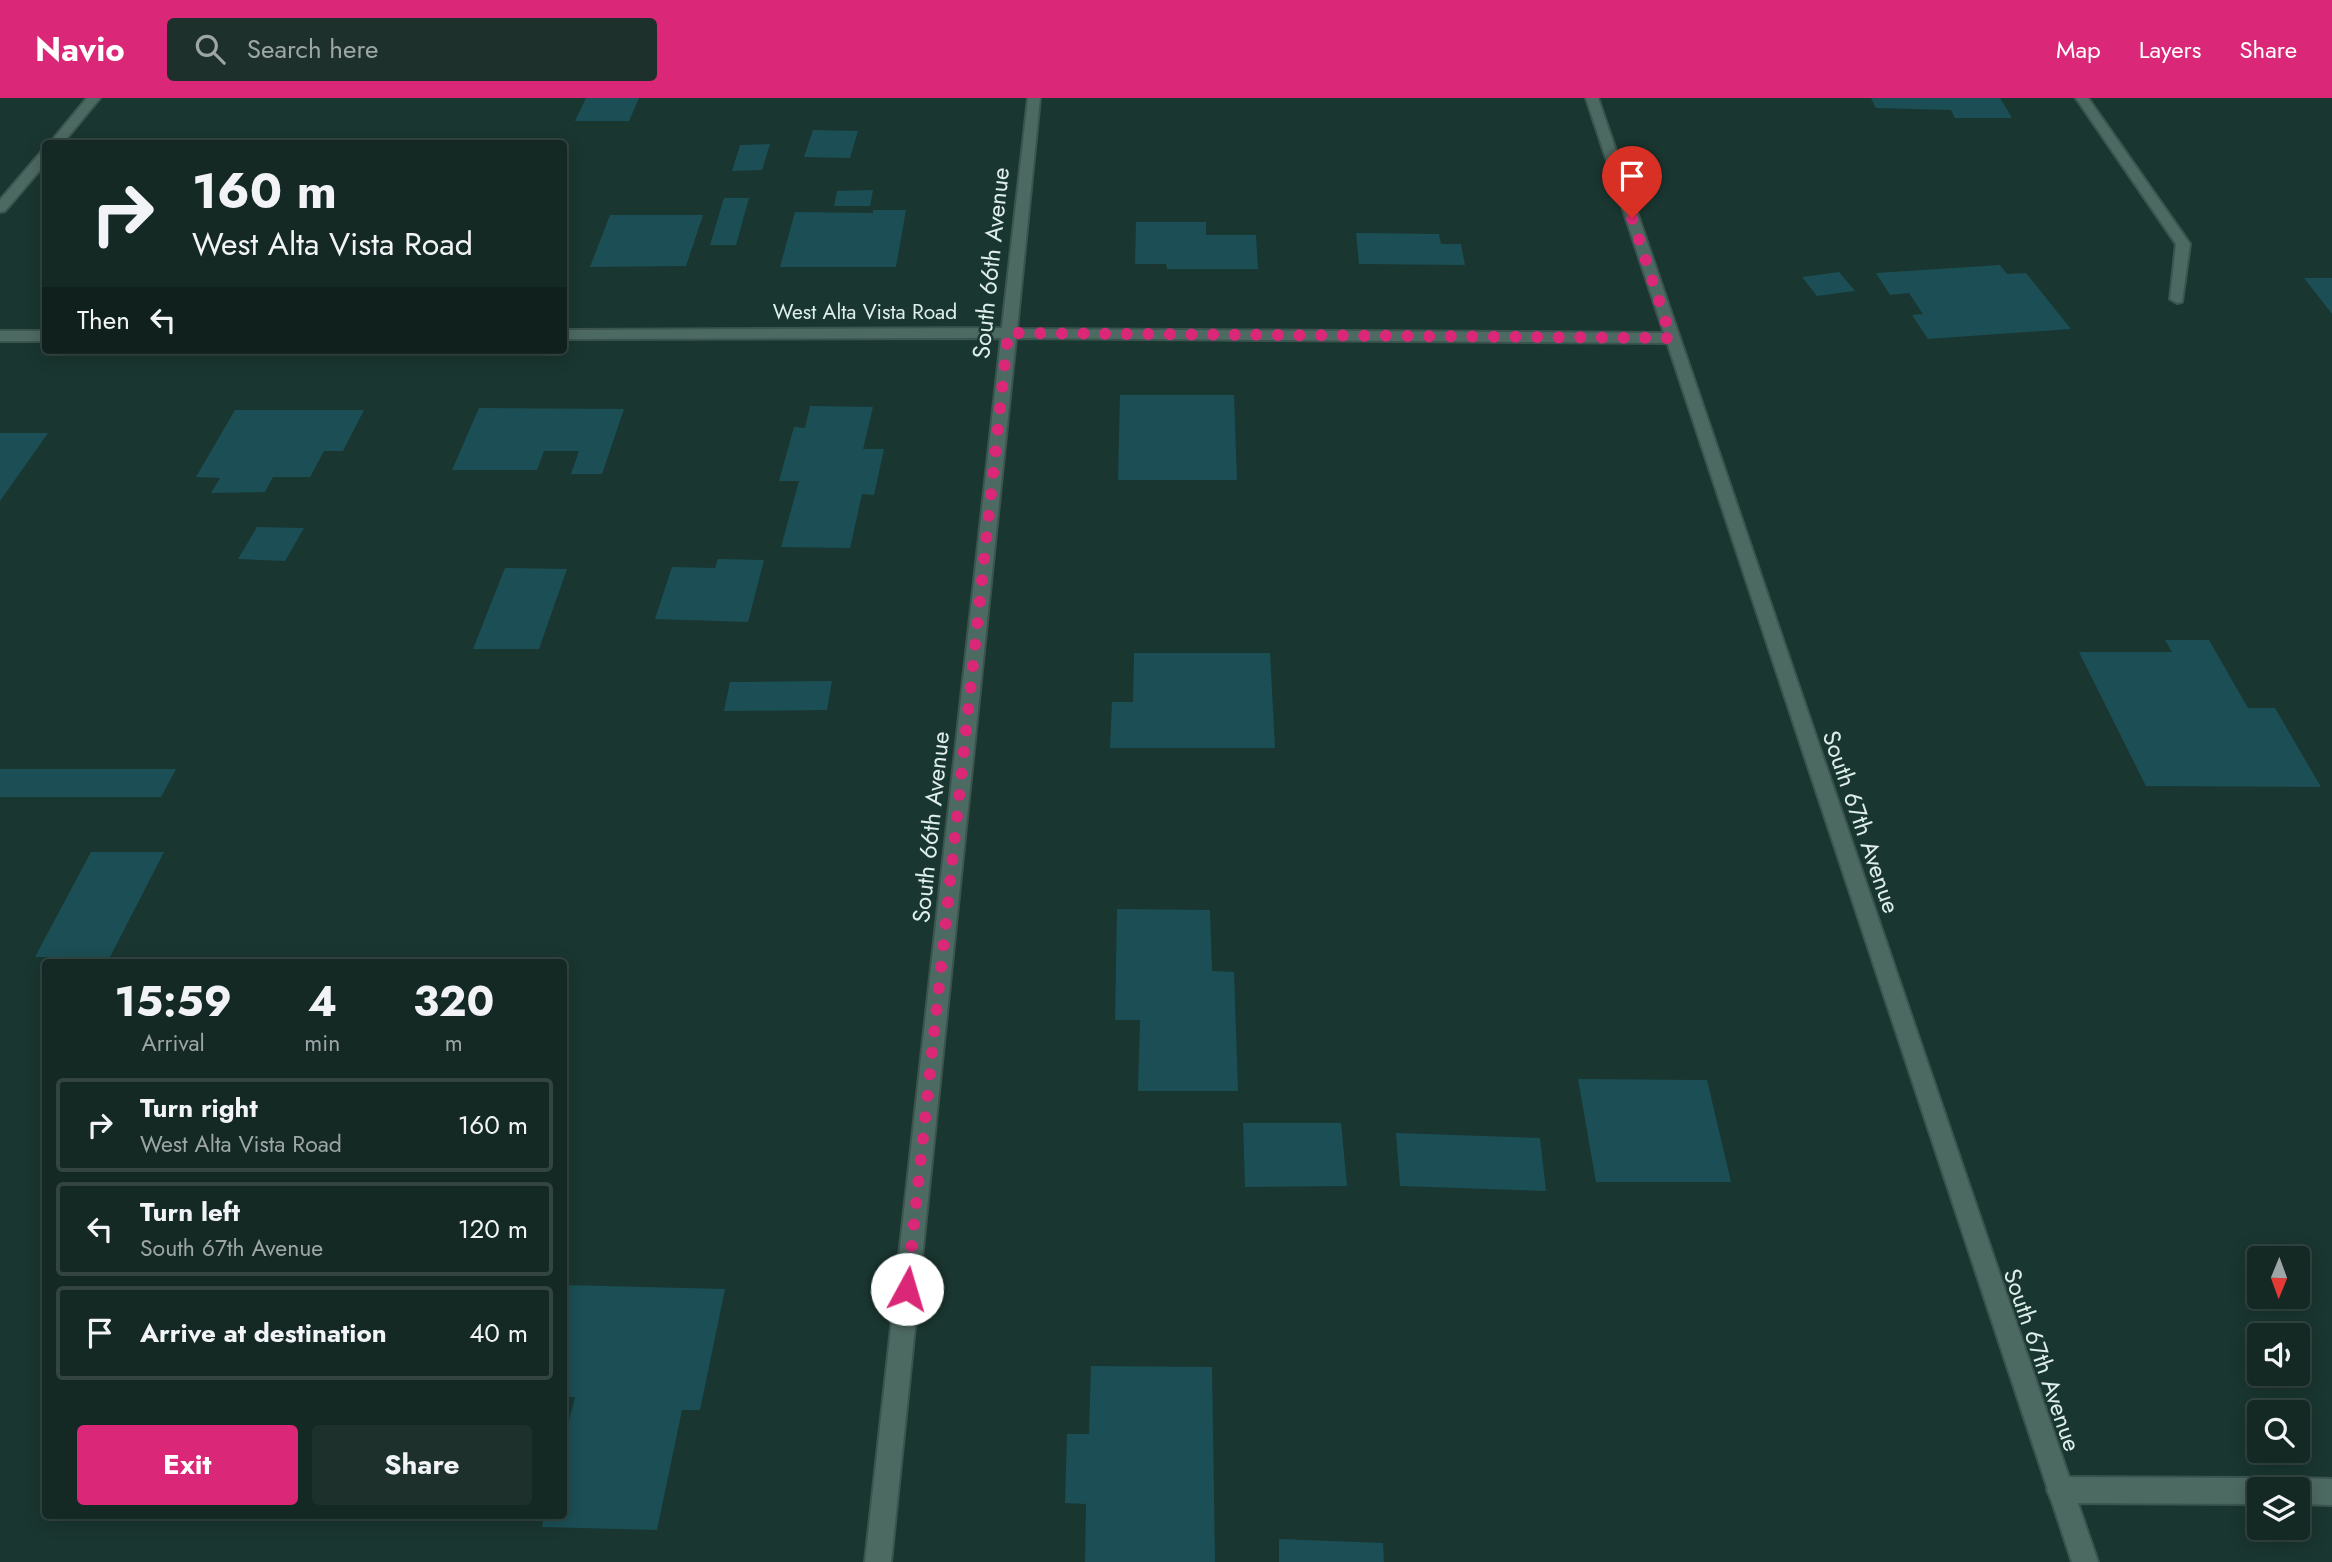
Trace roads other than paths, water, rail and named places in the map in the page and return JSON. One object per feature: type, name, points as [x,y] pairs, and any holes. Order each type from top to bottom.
[{"type":"street","points":[[58,140],[94,98]]},
{"type":"street","name":"South 66th Avenue","points":[[878,1562],[1034,98]]},
{"type":"street","name":"South 67th Avenue","points":[[1592,98],[2085,1562]]},
{"type":"street","points":[[2082,98],[2183,244],[2177,299]]},
{"type":"street","points":[[0,208],[42,160]]},
{"type":"street","name":"West Alta Vista Road","points":[[567,334],[1008,333],[1671,338]]},
{"type":"street","points":[[0,336],[42,336]]},
{"type":"street","points":[[2060,1490],[2247,1491]]},
{"type":"street","points":[[2310,1491],[2332,1492]]}]
